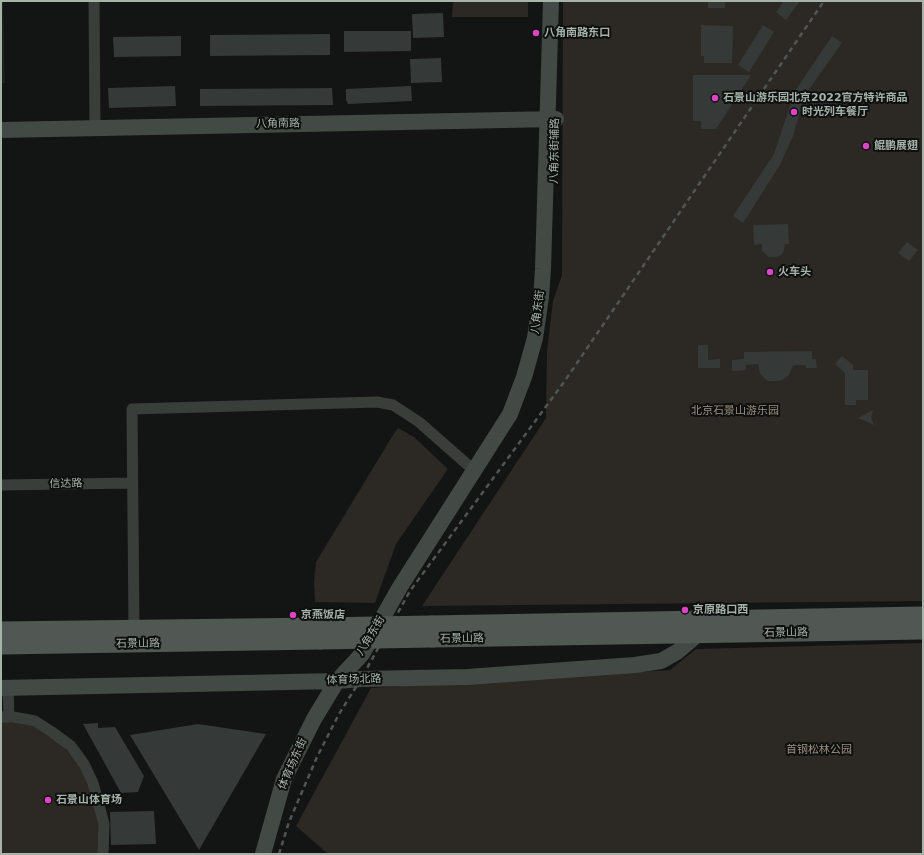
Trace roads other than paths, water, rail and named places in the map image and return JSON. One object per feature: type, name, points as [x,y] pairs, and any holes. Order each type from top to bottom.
[{"type":"main road","name":"石景山路","points":[[1,646],[320,634],[432,632],[923,615]]},
{"type":"main road","name":"石景山路","points":[[1,630],[134,628],[320,634]]},
{"type":"main road","name":"石景山路","points":[[432,632],[697,635],[923,631]]},
{"type":"street","points":[[94,1],[95,128]]},
{"type":"street","name":"八角东街","points":[[400,587],[409,556],[469,466],[504,407],[518,375],[531,324],[548,119],[543,1]]},
{"type":"street","name":"八角东街","points":[[337,681],[362,654],[400,587],[510,414],[524,377],[533,345],[541,297],[551,1]]},
{"type":"street","name":"八角东街辅路","points":[[548,119],[559,1]]},
{"type":"street","name":"八角南路","points":[[1,130],[548,119]]},
{"type":"street","points":[[134,628],[132,409],[377,402],[393,405],[419,422],[469,466]]},
{"type":"street","name":"信达路","points":[[1,485],[132,483]]},
{"type":"street","name":"体育场北路","points":[[4,687],[467,677],[635,665],[661,661],[677,652],[697,635]]},
{"type":"street","name":"体育场东街","points":[[264,854],[284,779],[314,719],[337,681]]},
{"type":"street","points":[[4,687],[5,717],[35,722],[52,732],[71,746],[84,764],[93,783],[104,824],[104,854]]},
{"type":"railway","points":[[279,854],[289,822],[317,757],[339,714],[361,679],[410,591],[564,382],[824,1]]},
{"type":"place","name":"八角南路东口","points":[[536,33]]},
{"type":"place","name":"石景山游乐园北京2022官方特许商品","points":[[715,98]]},
{"type":"place","name":"时光列车餐厅","points":[[794,112]]},
{"type":"place","name":"鲲鹏展翅","points":[[866,146]]},
{"type":"place","name":"火车头","points":[[770,272]]},
{"type":"place","name":"京原路口西","points":[[685,610]]},
{"type":"place","name":"京燕饭店","points":[[293,615]]},
{"type":"place","name":"石景山体育场","points":[[48,800]]},
{"type":"park label","name":"北京石景山游乐园","points":[[735,411]]},
{"type":"park label","name":"首钢松林公园","points":[[819,750]]}]
